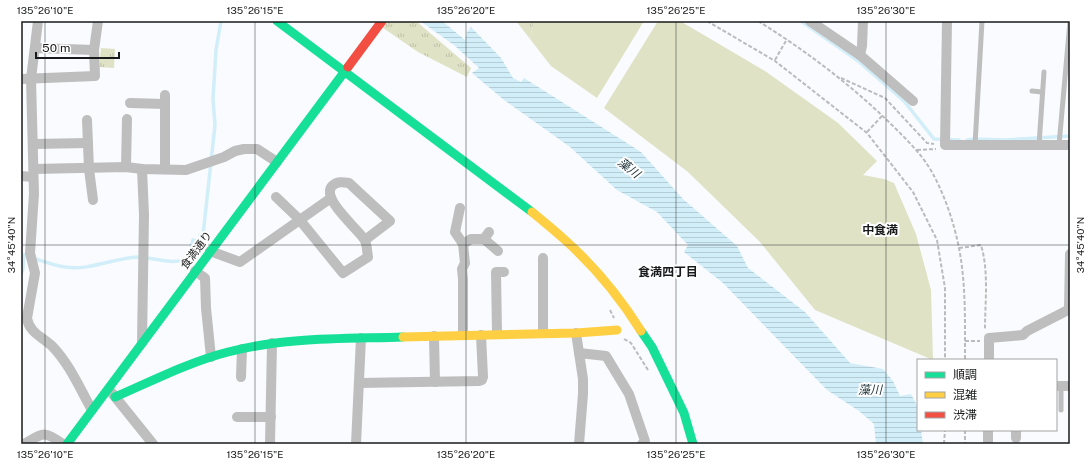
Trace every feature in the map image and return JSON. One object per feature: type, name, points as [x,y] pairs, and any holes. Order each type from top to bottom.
[{"type":"street","points":[[38,21],[36,48],[26,79],[33,144],[34,194],[25,252],[35,273],[27,318],[28,326],[32,331],[52,346],[67,364],[92,410]]},
{"type":"street","points":[[26,79],[95,76],[94,50],[98,21]]},
{"type":"street","points":[[278,21],[347,69],[524,206],[565,240],[595,271],[632,316],[652,347],[684,413],[693,444]]},
{"type":"street","name":"食満通り","points":[[67,444],[382,21]]},
{"type":"street","points":[[810,21],[824,25],[913,100]]},
{"type":"street","points":[[860,55],[862,46],[863,21]]},
{"type":"street","points":[[947,21],[945,145],[1070,146]]},
{"type":"street","points":[[36,48],[94,50]]},
{"type":"street","points":[[130,103],[165,100],[165,169]]},
{"type":"street","points":[[126,167],[127,119]]},
{"type":"street","points":[[87,120],[89,169],[93,200]]},
{"type":"street","points":[[33,144],[88,143]]},
{"type":"street","points":[[21,176],[33,173],[126,167],[186,170],[224,157],[234,151],[244,149],[257,149],[277,162]]},
{"type":"street","points":[[142,169],[144,215],[142,343]]},
{"type":"street","points":[[276,196],[299,219],[343,273],[368,256],[365,240],[334,204],[330,195],[330,189],[333,185],[338,182],[349,183],[390,222],[365,240]]},
{"type":"street","points":[[210,251],[240,262],[299,219],[331,198]]},
{"type":"street","points":[[460,208],[456,232],[463,244],[465,263],[462,269],[463,335]]},
{"type":"street","points":[[463,244],[471,239],[487,235],[498,251]]},
{"type":"street","points":[[989,359],[989,340],[1022,335],[1070,309],[1070,254]]},
{"type":"street","points":[[543,258],[543,332]]},
{"type":"street","points":[[195,271],[205,278],[206,308],[211,357]]},
{"type":"street","points":[[496,272],[496,334]]},
{"type":"street","points":[[115,397],[190,364],[242,349],[272,343],[303,340],[543,332],[576,333],[617,330]]},
{"type":"street","points":[[576,333],[583,394],[580,444]]},
{"type":"street","points":[[359,383],[482,380],[481,334]]},
{"type":"street","points":[[434,336],[435,382]]},
{"type":"street","points":[[356,444],[361,338]]},
{"type":"street","points":[[270,444],[272,343]]},
{"type":"street","points":[[242,349],[242,377]]},
{"type":"street","points":[[579,352],[606,356],[629,394],[644,441],[642,444]]},
{"type":"street","points":[[108,388],[153,444]]},
{"type":"street","points":[[237,417],[271,417]]},
{"type":"street","points":[[988,431],[988,444]]},
{"type":"street","points":[[21,436],[24,444],[43,433],[48,434],[63,444]]},
{"type":"lane","points":[[975,145],[982,21]]},
{"type":"lane","points":[[1059,145],[1070,21]]},
{"type":"lane","points":[[1039,146],[1044,72]]},
{"type":"lane","points":[[1064,90],[1070,90]]},
{"type":"lane","points":[[1032,91],[1042,92]]},
{"type":"lane","points":[[1061,410],[1062,386]]},
{"type":"path","points":[[707,21],[775,60],[867,133],[913,192],[937,240],[944,288],[945,359]]},
{"type":"path","points":[[758,21],[787,39],[838,77],[882,116],[916,150],[933,173],[948,210],[959,248],[963,283],[964,359]]},
{"type":"path","points":[[775,60],[787,39]]},
{"type":"path","points":[[838,77],[886,98],[926,143],[936,144],[936,149],[916,150]]},
{"type":"path","points":[[867,133],[882,116]]},
{"type":"path","points":[[959,248],[981,245],[984,258],[986,284],[985,336],[989,340]]},
{"type":"path","points":[[610,310],[617,330],[622,338],[631,343],[650,374]]},
{"type":"path","points":[[964,341],[989,340]]},
{"type":"path","points":[[944,431],[944,444]]},
{"type":"path","points":[[964,431],[964,444]]},
{"type":"green space","points":[[373,21],[416,21],[471,68],[467,77],[418,52]]},
{"type":"green space","points":[[516,21],[534,21],[530,39]]},
{"type":"green space","points":[[534,21],[644,21],[597,98],[551,66],[530,39]]},
{"type":"green space","points":[[658,21],[680,21],[765,71],[838,123],[877,161],[863,175],[884,179],[894,183],[916,234],[931,290],[933,359],[815,310],[760,242],[688,172],[604,108]]},
{"type":"green space","points":[[101,48],[115,49],[114,68],[99,67]]},
{"type":"water","name":"藻川","points":[[420,21],[442,21],[465,40],[467,32],[471,27],[501,58],[513,78],[521,82],[524,78],[641,152],[683,199],[737,246],[748,268],[805,312],[850,363],[883,369],[893,381],[900,396],[911,394],[917,405],[917,431],[921,431],[923,444],[876,444],[874,424],[859,411],[827,390],[723,283],[684,252],[688,245],[657,212],[617,190],[570,147],[504,100],[472,73],[479,68],[454,45]]},
{"type":"waterway","points":[[21,274],[24,255],[55,265],[74,268],[138,257],[164,261],[178,261],[189,257],[193,240],[200,241],[200,235],[203,235],[215,125],[213,99],[216,50],[221,21]]},
{"type":"waterway","points":[[801,21],[857,60],[904,101],[934,139],[959,140]]},
{"type":"waterway","points":[[967,140],[1004,140],[1070,136]]},
{"type":"traffic: fast","points":[[277,21],[532,212]]},
{"type":"traffic: fast","points":[[67,444],[348,67]]},
{"type":"traffic: fast","points":[[641,331],[652,347],[684,413],[693,444]]},
{"type":"traffic: fast","points":[[115,397],[199,361],[250,347],[293,341],[403,337]]},
{"type":"traffic: slow","points":[[532,212],[565,240],[596,271],[616,295],[641,331]]},
{"type":"traffic: slow","points":[[403,337],[576,333],[617,330]]},
{"type":"traffic: jam","points":[[348,67],[382,21]]},
{"type":"district","name":"中食満","points":[[880,230]]},
{"type":"district","name":"食満四丁目","points":[[668,272]]}]
